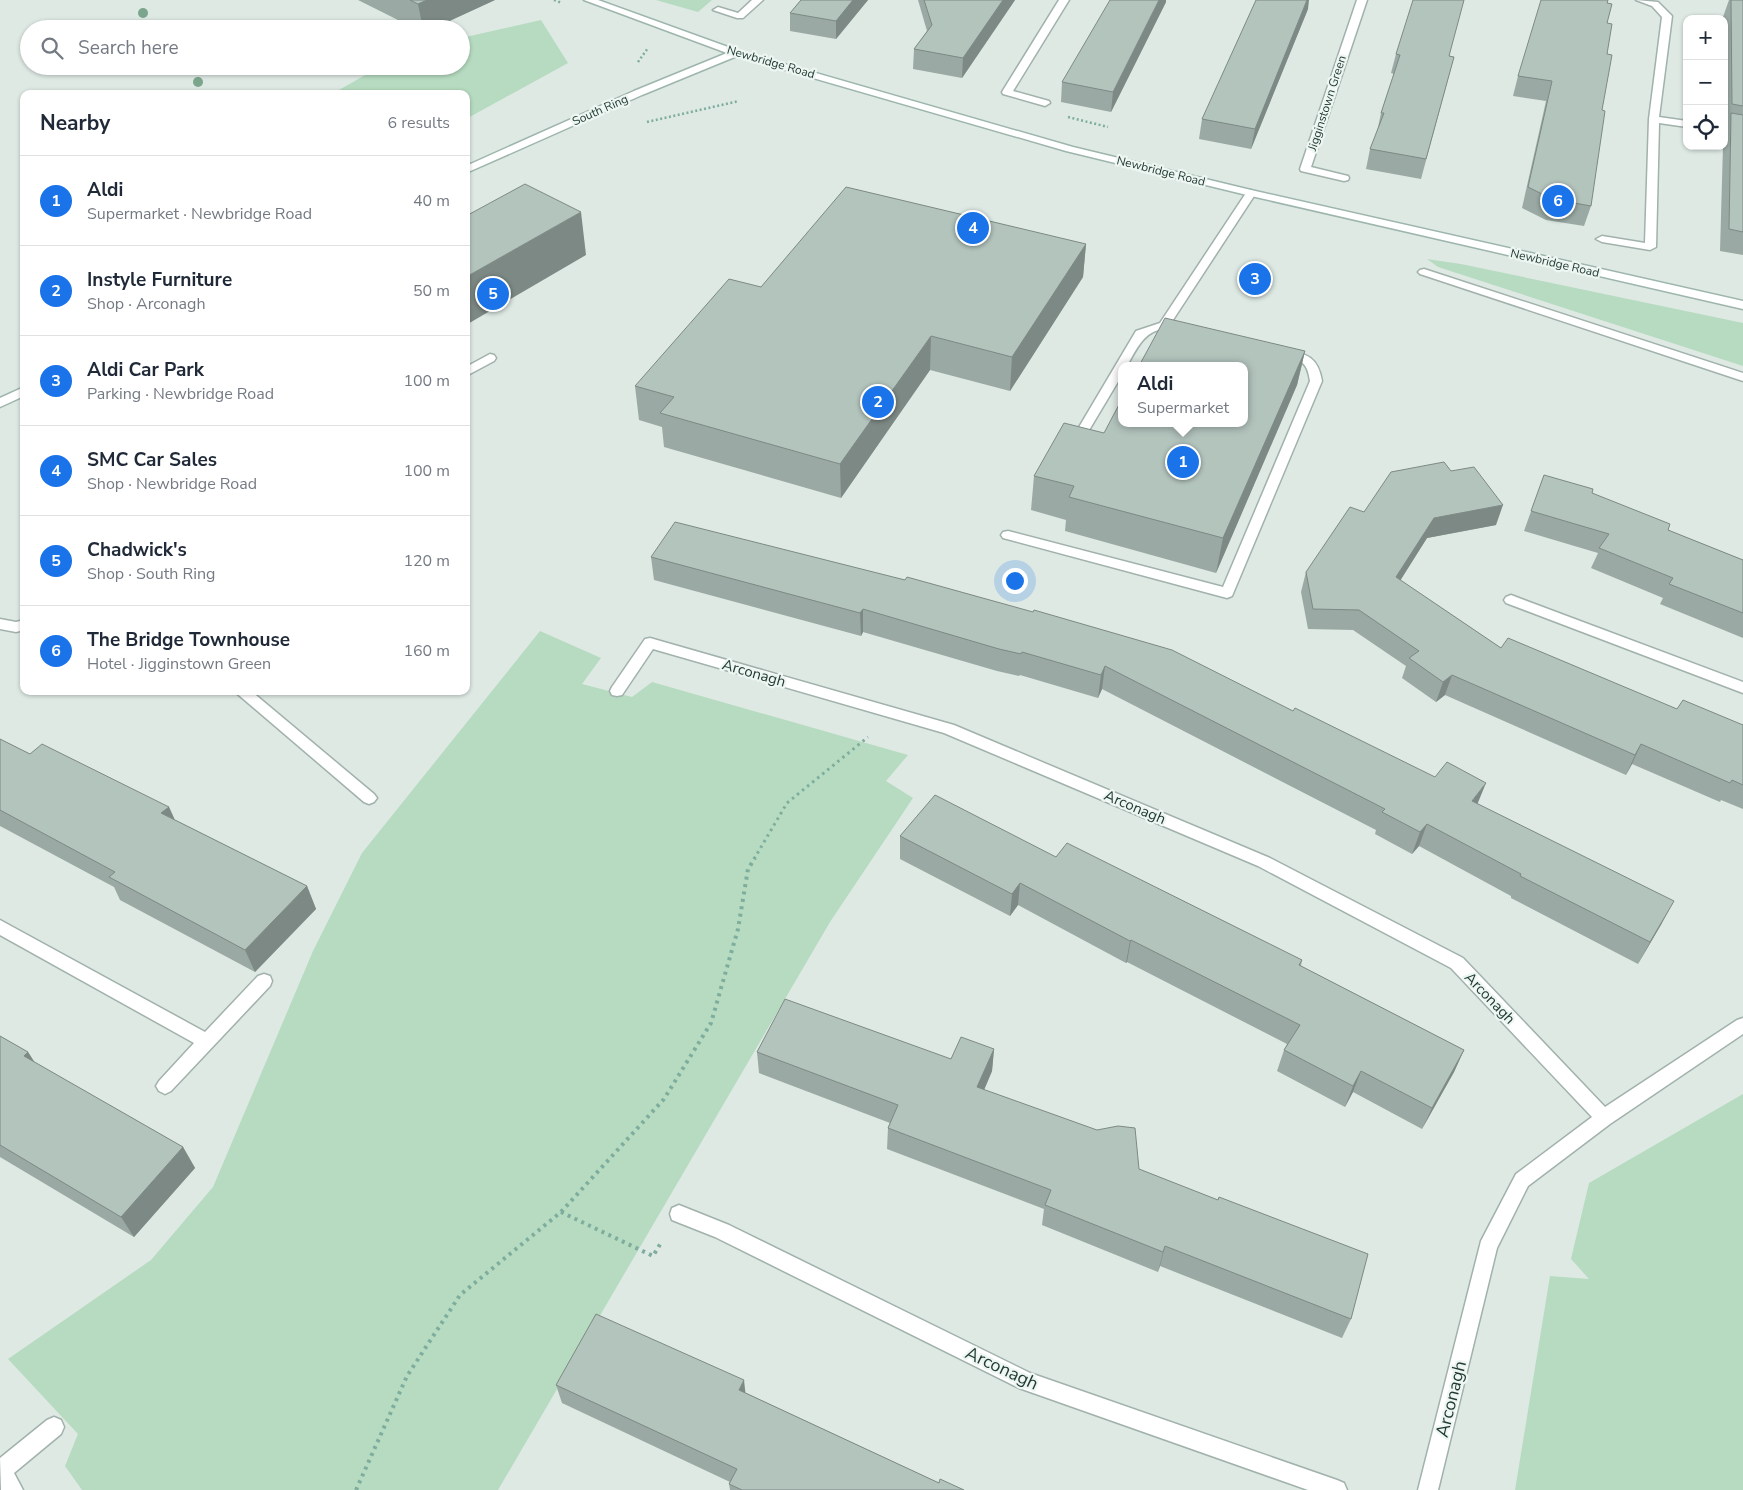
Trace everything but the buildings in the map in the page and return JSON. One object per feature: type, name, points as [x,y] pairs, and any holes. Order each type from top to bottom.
[{"type":"street","name":"Newbridge Road","points":[[589,0],[736,53],[1070,148],[1251,193],[1743,305]]},
{"type":"street","points":[[718,10],[740,16],[758,0]]},
{"type":"street","points":[[1045,103],[1007,92],[1064,0]]},
{"type":"street","name":"Jigginstown Green","points":[[1344,178],[1305,169],[1362,0]]},
{"type":"street","points":[[1602,239],[1650,247],[1654,118],[1667,16],[1654,4],[1642,0]]},
{"type":"street","name":"South Ring","points":[[470,168],[638,93],[736,53]]},
{"type":"street","points":[[1654,118],[1683,123]]},
{"type":"street","points":[[1164,325],[1251,193]]},
{"type":"street","points":[[1424,272],[1743,377]]},
{"type":"street","points":[[1123,362],[1140,334],[1164,325],[1192,332]]},
{"type":"street","points":[[1008,535],[1227,593],[1316,381],[1315,369],[1305,357],[1268,349]]},
{"type":"street","points":[[470,370],[490,358]]},
{"type":"street","points":[[1072,449],[1118,371]]},
{"type":"street","points":[[0,403],[20,393]]},
{"type":"street","points":[[1511,600],[1743,688]]},
{"type":"street","points":[[0,624],[20,626]]},
{"type":"street","name":"Arconagh","points":[[617,691],[650,643],[949,729],[1264,862],[1456,963],[1604,1118]]},
{"type":"street","points":[[245,695],[369,798]]},
{"type":"street","points":[[0,927],[207,1042]]},
{"type":"street","points":[[165,1086],[264,981]]},
{"type":"street","name":"Arconagh","points":[[1428,1490],[1488,1247],[1522,1180],[1604,1118],[1743,1025]]},
{"type":"street","name":"Arconagh","points":[[679,1214],[722,1231],[1026,1381],[1337,1490]]},
{"type":"street","points":[[12,1490],[0,1471],[54,1427]]},
{"type":"path","points":[[356,1490],[407,1376],[460,1295],[561,1212],[664,1100],[711,1022],[738,929],[748,868],[788,803],[897,714]]},
{"type":"path","points":[[561,1212],[653,1256],[679,1214]]},
{"type":"green space","points":[[656,0],[712,0],[698,12]]},
{"type":"green space","points":[[541,20],[568,63],[470,117],[470,90],[339,90],[365,75],[470,75],[470,36]]},
{"type":"green space","points":[[1427,259],[1461,264],[1743,323],[1743,366],[1438,267]]},
{"type":"green space","points":[[540,631],[601,658],[582,684],[632,697],[652,682],[908,755],[886,781],[913,798],[830,922],[498,1490],[82,1490],[65,1466],[78,1434],[8,1359],[151,1260],[213,1187],[313,951],[362,853]]},
{"type":"green space","points":[[1743,1094],[1743,1490],[1515,1490],[1550,1276],[1589,1279],[1571,1259],[1589,1183]]},
{"type":"place","name":"The Bridge Townhouse","points":[[1558,201]]},
{"type":"place","name":"SMC Car Sales","points":[[973,228]]},
{"type":"place","name":"Aldi Car Park","points":[[1255,279]]},
{"type":"place","name":"Chadwick's","points":[[493,294]]},
{"type":"place","name":"Instyle Furniture","points":[[878,402]]},
{"type":"place","name":"Aldi","points":[[1183,462]]}]
